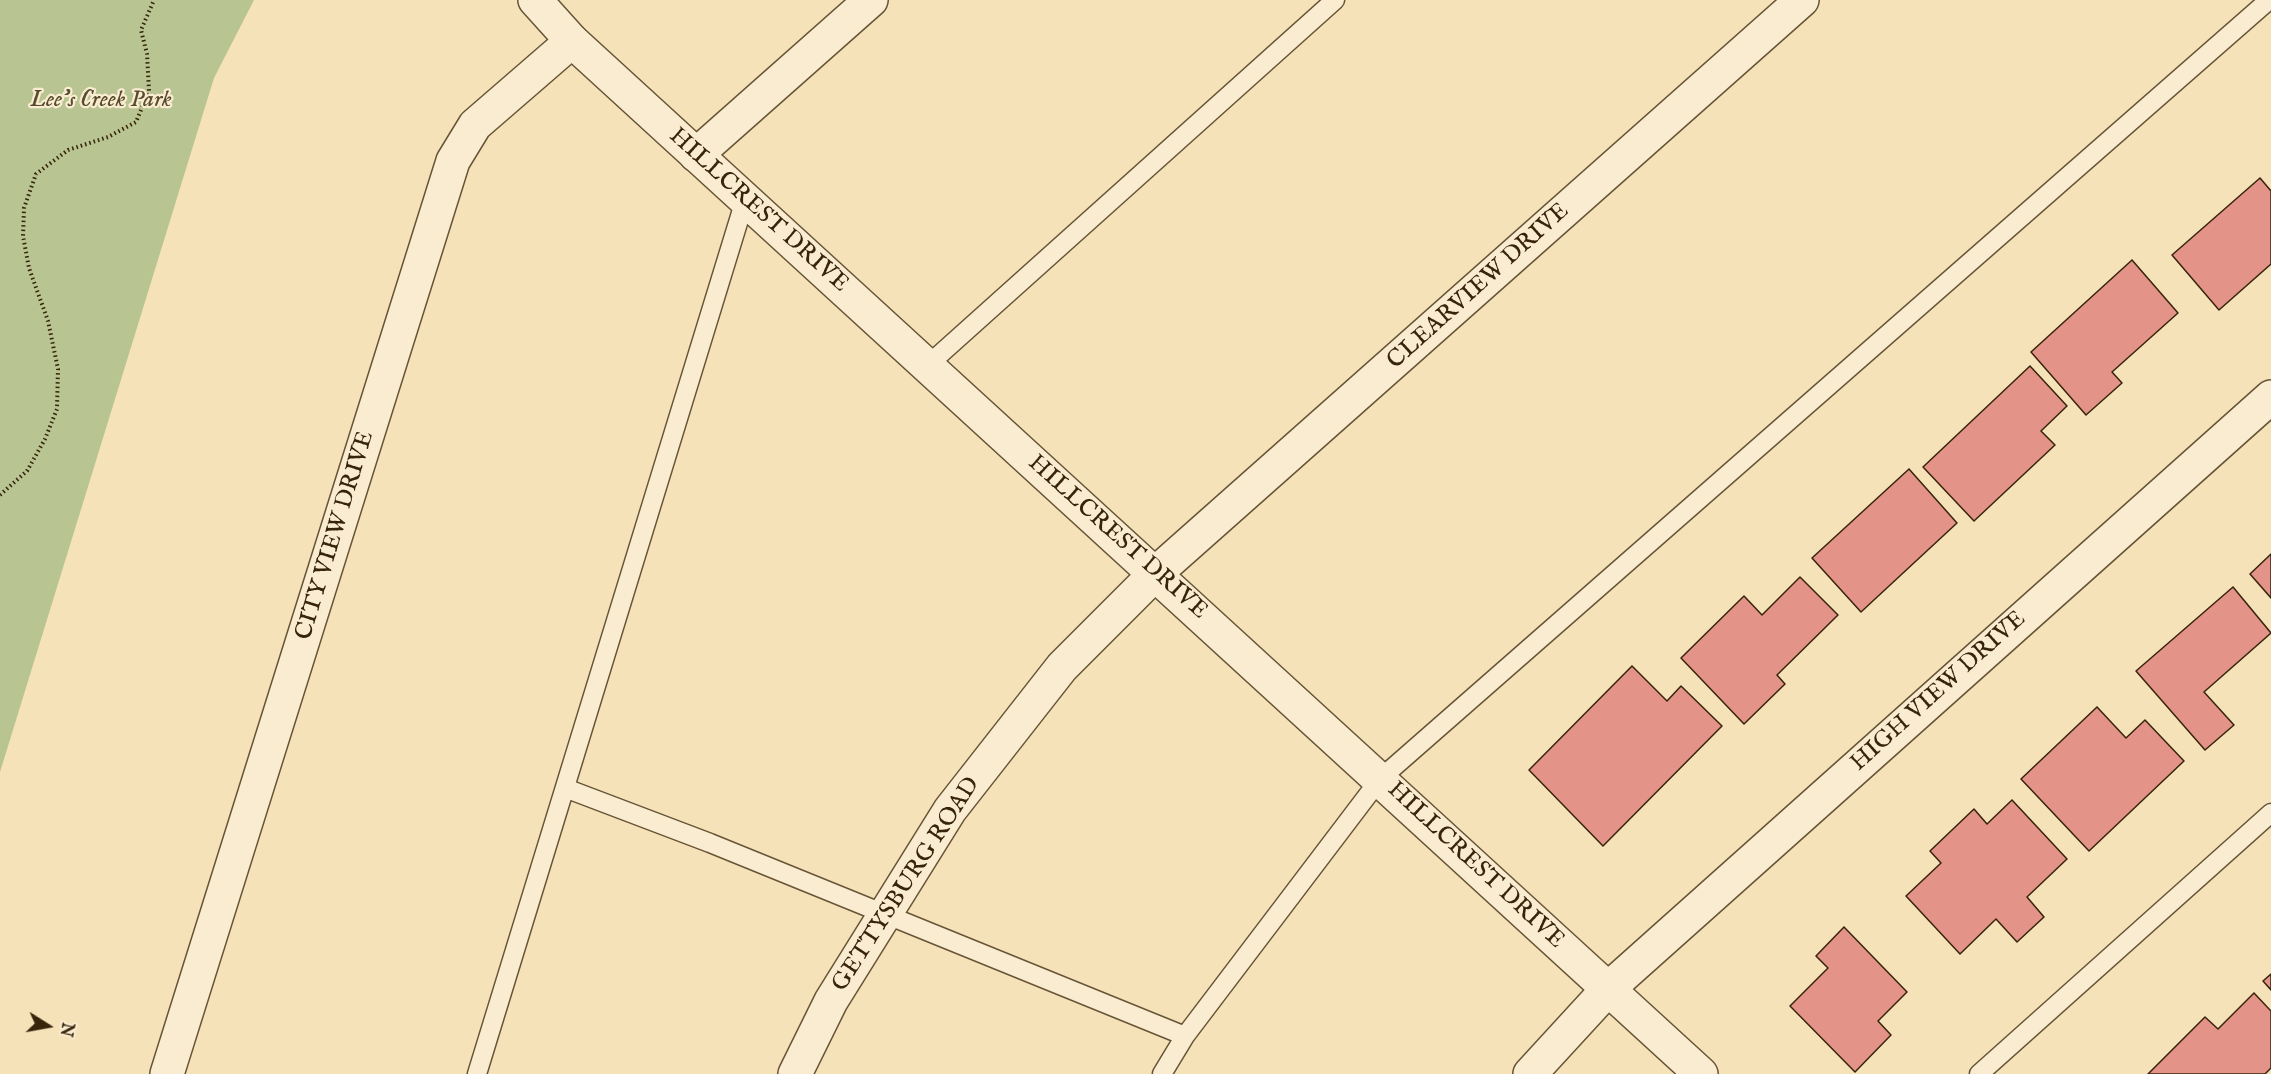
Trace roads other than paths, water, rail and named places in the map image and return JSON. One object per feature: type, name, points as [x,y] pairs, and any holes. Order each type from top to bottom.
[{"type":"street","name":"HILLCREST DRIVE","points":[[535,0],[572,40],[745,200],[1156,573],[1701,1074]]},
{"type":"street","points":[[696,154],[871,0]]},
{"type":"street","name":"CLEARVIEW DRIVE","points":[[1156,573],[1802,0]]},
{"type":"street","name":"CITY VIEW DRIVE","points":[[167,1074],[453,161],[475,125],[572,40]]},
{"type":"street","name":"HIGH VIEW DRIVE","points":[[1530,1074],[1608,988],[2271,397]]},
{"type":"street","name":"GETTYSBURG ROAD","points":[[795,1074],[831,1000],[950,810],[1055,676],[1156,573]]},
{"type":"lane","points":[[928,365],[1335,0]]},
{"type":"lane","points":[[1162,1074],[1185,1036],[1380,779],[2270,0]]},
{"type":"lane","points":[[477,1074],[745,200]]},
{"type":"lane","points":[[565,789],[710,843],[1185,1036]]},
{"type":"lane","points":[[1979,1074],[2271,813]]},
{"type":"park label","name":"Lee's Creek Park","points":[[101,101]]}]
